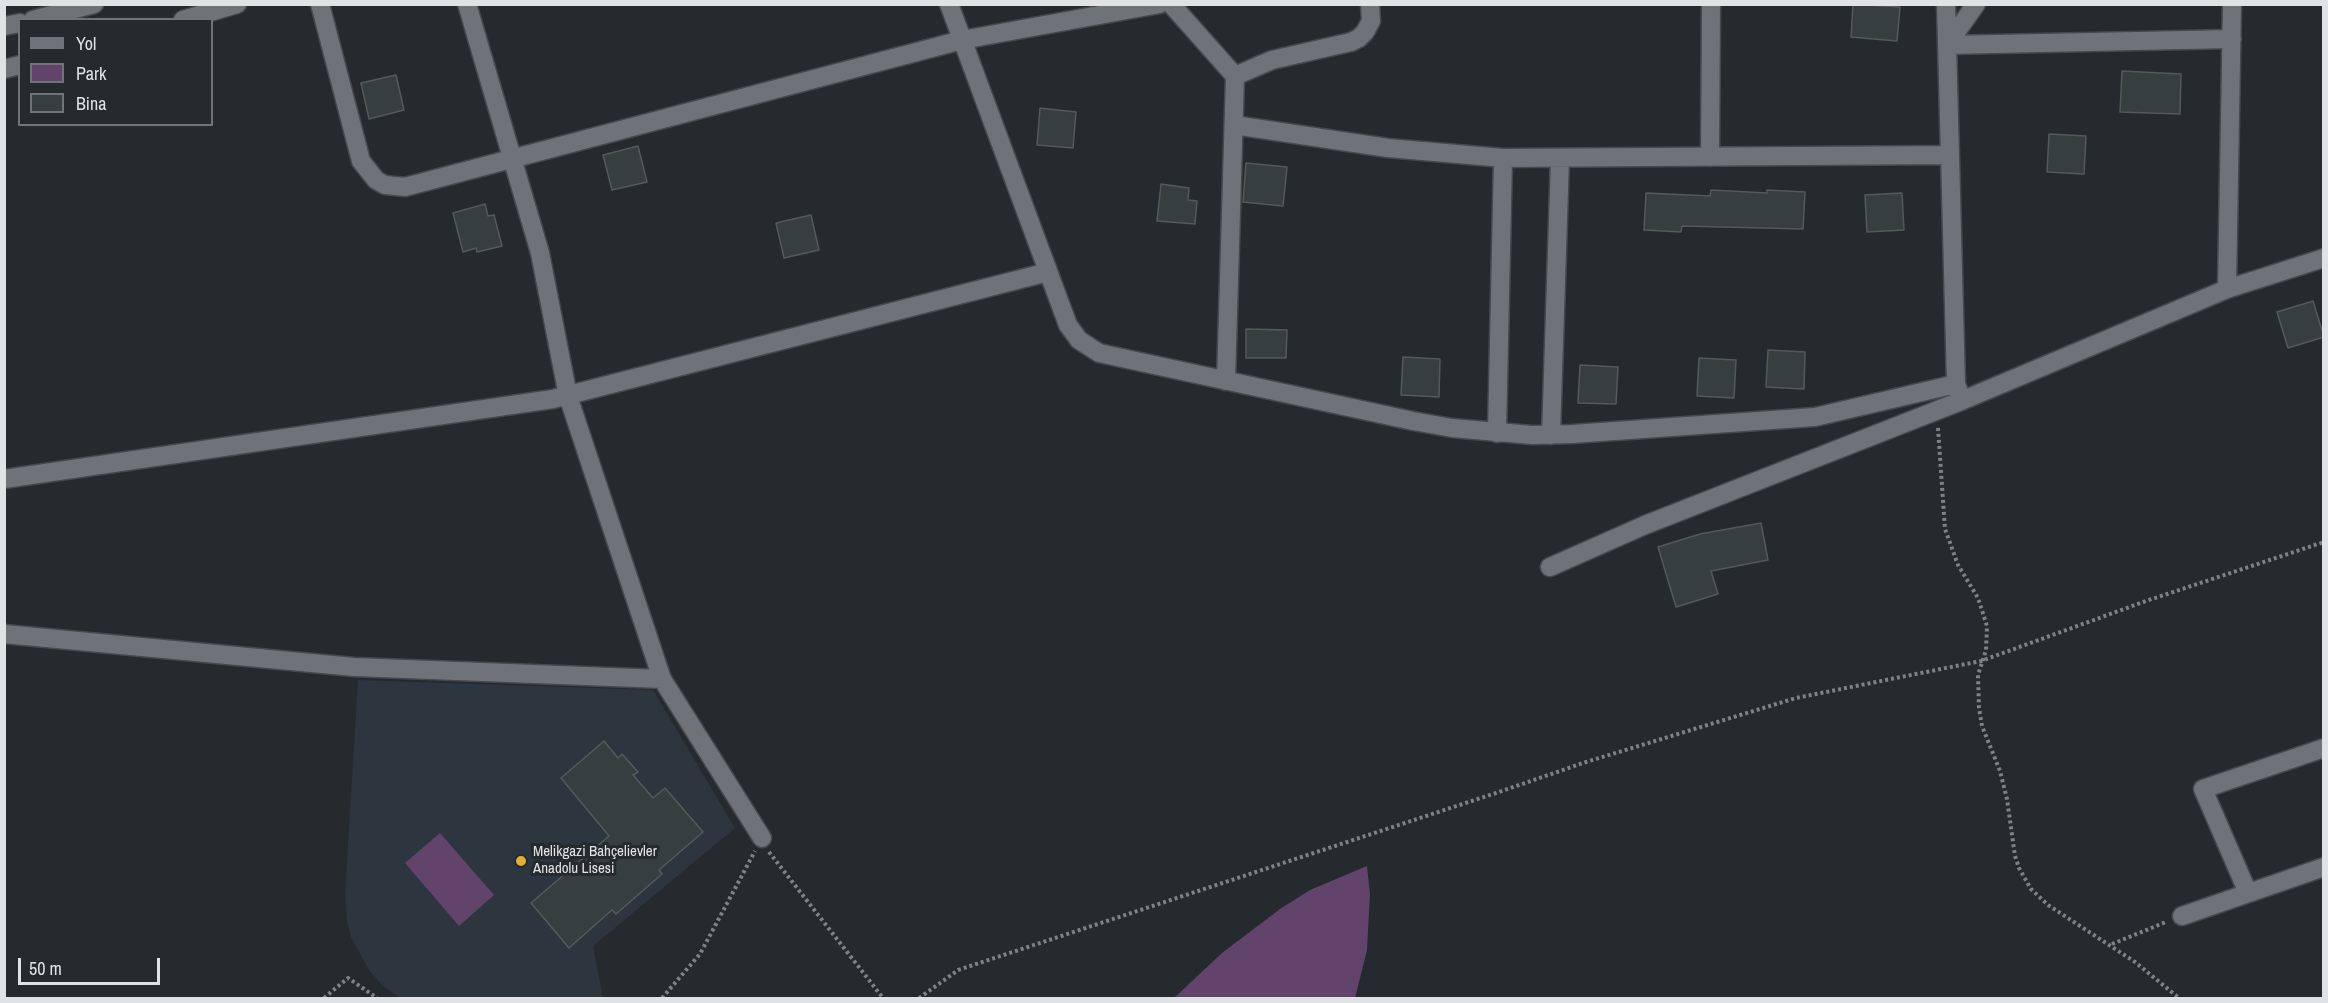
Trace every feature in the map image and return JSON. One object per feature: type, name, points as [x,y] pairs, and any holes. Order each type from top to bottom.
[{"type":"street","points":[[41,18],[94,4]]},
{"type":"street","points":[[190,18],[237,4]]},
{"type":"street","points":[[320,4],[361,161],[376,180],[385,185],[405,187],[962,40],[1160,4]]},
{"type":"street","points":[[467,4],[540,253],[568,396],[662,679],[761,839]]},
{"type":"street","points":[[949,4],[1068,325],[1087,346],[1111,357],[1413,422],[1497,433],[1551,435],[1815,417],[1959,392],[2227,289],[2324,258]]},
{"type":"street","points":[[1171,4],[1235,76],[1226,381]]},
{"type":"street","points":[[1235,76],[1272,60],[1351,42],[1359,38],[1371,21],[1370,4]]},
{"type":"street","points":[[1710,157],[1711,4]]},
{"type":"street","points":[[1946,4],[1959,392]]},
{"type":"street","points":[[1947,45],[1976,4]]},
{"type":"street","points":[[2227,289],[2232,4]]},
{"type":"street","points":[[1947,45],[2232,39]]},
{"type":"street","points":[[1234,125],[1388,148],[1503,158],[1950,155]]},
{"type":"street","points":[[1497,433],[1503,158]]},
{"type":"street","points":[[1551,435],[1560,158]]},
{"type":"street","points":[[4,479],[554,399],[1048,272]]},
{"type":"street","points":[[1550,567],[1645,525],[1937,410],[1959,392]]},
{"type":"street","points":[[4,633],[354,667],[662,679]]},
{"type":"street","points":[[2248,893],[2203,789],[2324,748]]},
{"type":"street","points":[[2182,916],[2324,867]]},
{"type":"path","points":[[1937,410],[1945,529],[1958,565],[1978,598],[1986,618],[1988,638],[1981,661],[1977,689],[1978,708],[1982,726],[2000,771],[2019,868],[2031,889],[2048,905],[2111,945],[2158,980],[2179,999]]},
{"type":"path","points":[[919,999],[958,970],[1664,737],[1796,698],[1981,661],[2146,601],[2324,542]]},
{"type":"path","points":[[662,999],[700,954],[761,839],[883,999]]},
{"type":"path","points":[[2111,945],[2182,916]]},
{"type":"path","points":[[324,999],[348,978],[377,999]]},
{"type":"shaded area","name":"Melikgazi Bahçelievler Anadolu Lisesi","points":[[358,680],[653,690],[735,828],[593,946],[603,998],[400,998],[383,986],[369,970],[351,937],[347,921],[345,894]]},
{"type":"green space","points":[[440,833],[494,895],[459,926],[405,863]]},
{"type":"green space","points":[[1367,866],[1370,894],[1367,950],[1355,998],[1174,998],[1222,953],[1280,909],[1310,890]]},
{"type":"building","points":[[1853,4],[1900,7],[1897,41],[1851,37]]},
{"type":"building","points":[[2122,71],[2181,74],[2180,114],[2120,112]]},
{"type":"building","points":[[396,75],[404,110],[369,119],[361,83]]},
{"type":"building","points":[[1040,108],[1076,112],[1073,148],[1037,145]]},
{"type":"building","points":[[2049,134],[2086,136],[2084,174],[2047,172]]},
{"type":"building","points":[[638,146],[647,182],[612,190],[603,155]]},
{"type":"building","points":[[1246,163],[1287,167],[1283,206],[1243,202]]},
{"type":"building","points":[[1161,184],[1189,188],[1188,200],[1197,201],[1195,224],[1157,221]]},
{"type":"building","points":[[1711,190],[1767,193],[1767,190],[1805,192],[1803,229],[1682,226],[1681,232],[1644,230],[1646,193],[1710,196]]},
{"type":"building","points":[[1902,193],[1904,230],[1867,232],[1865,195]]},
{"type":"building","points":[[485,204],[488,216],[494,215],[502,246],[477,252],[476,248],[463,252],[453,213]]},
{"type":"building","points":[[811,215],[819,250],[784,258],[776,223]]},
{"type":"building","points":[[2313,301],[2324,337],[2288,348],[2277,312]]},
{"type":"building","points":[[1246,329],[1287,330],[1286,358],[1246,358]]},
{"type":"building","points":[[1768,350],[1805,352],[1804,389],[1766,387]]},
{"type":"building","points":[[1403,357],[1440,359],[1439,397],[1401,395]]},
{"type":"building","points":[[1699,358],[1736,360],[1734,398],[1697,396]]},
{"type":"building","points":[[1580,365],[1618,367],[1616,404],[1578,403]]},
{"type":"building","points":[[1761,523],[1768,560],[1711,571],[1718,594],[1676,607],[1658,547],[1700,534]]},
{"type":"building","points":[[604,741],[618,758],[622,754],[638,772],[633,775],[653,798],[665,788],[703,832],[659,870],[662,874],[616,914],[612,910],[569,948],[531,903],[609,836],[561,778]]},
{"type":"place","name":"Melikgazi Bahçelievler Anadolu Lisesi","points":[[521,861]]}]
